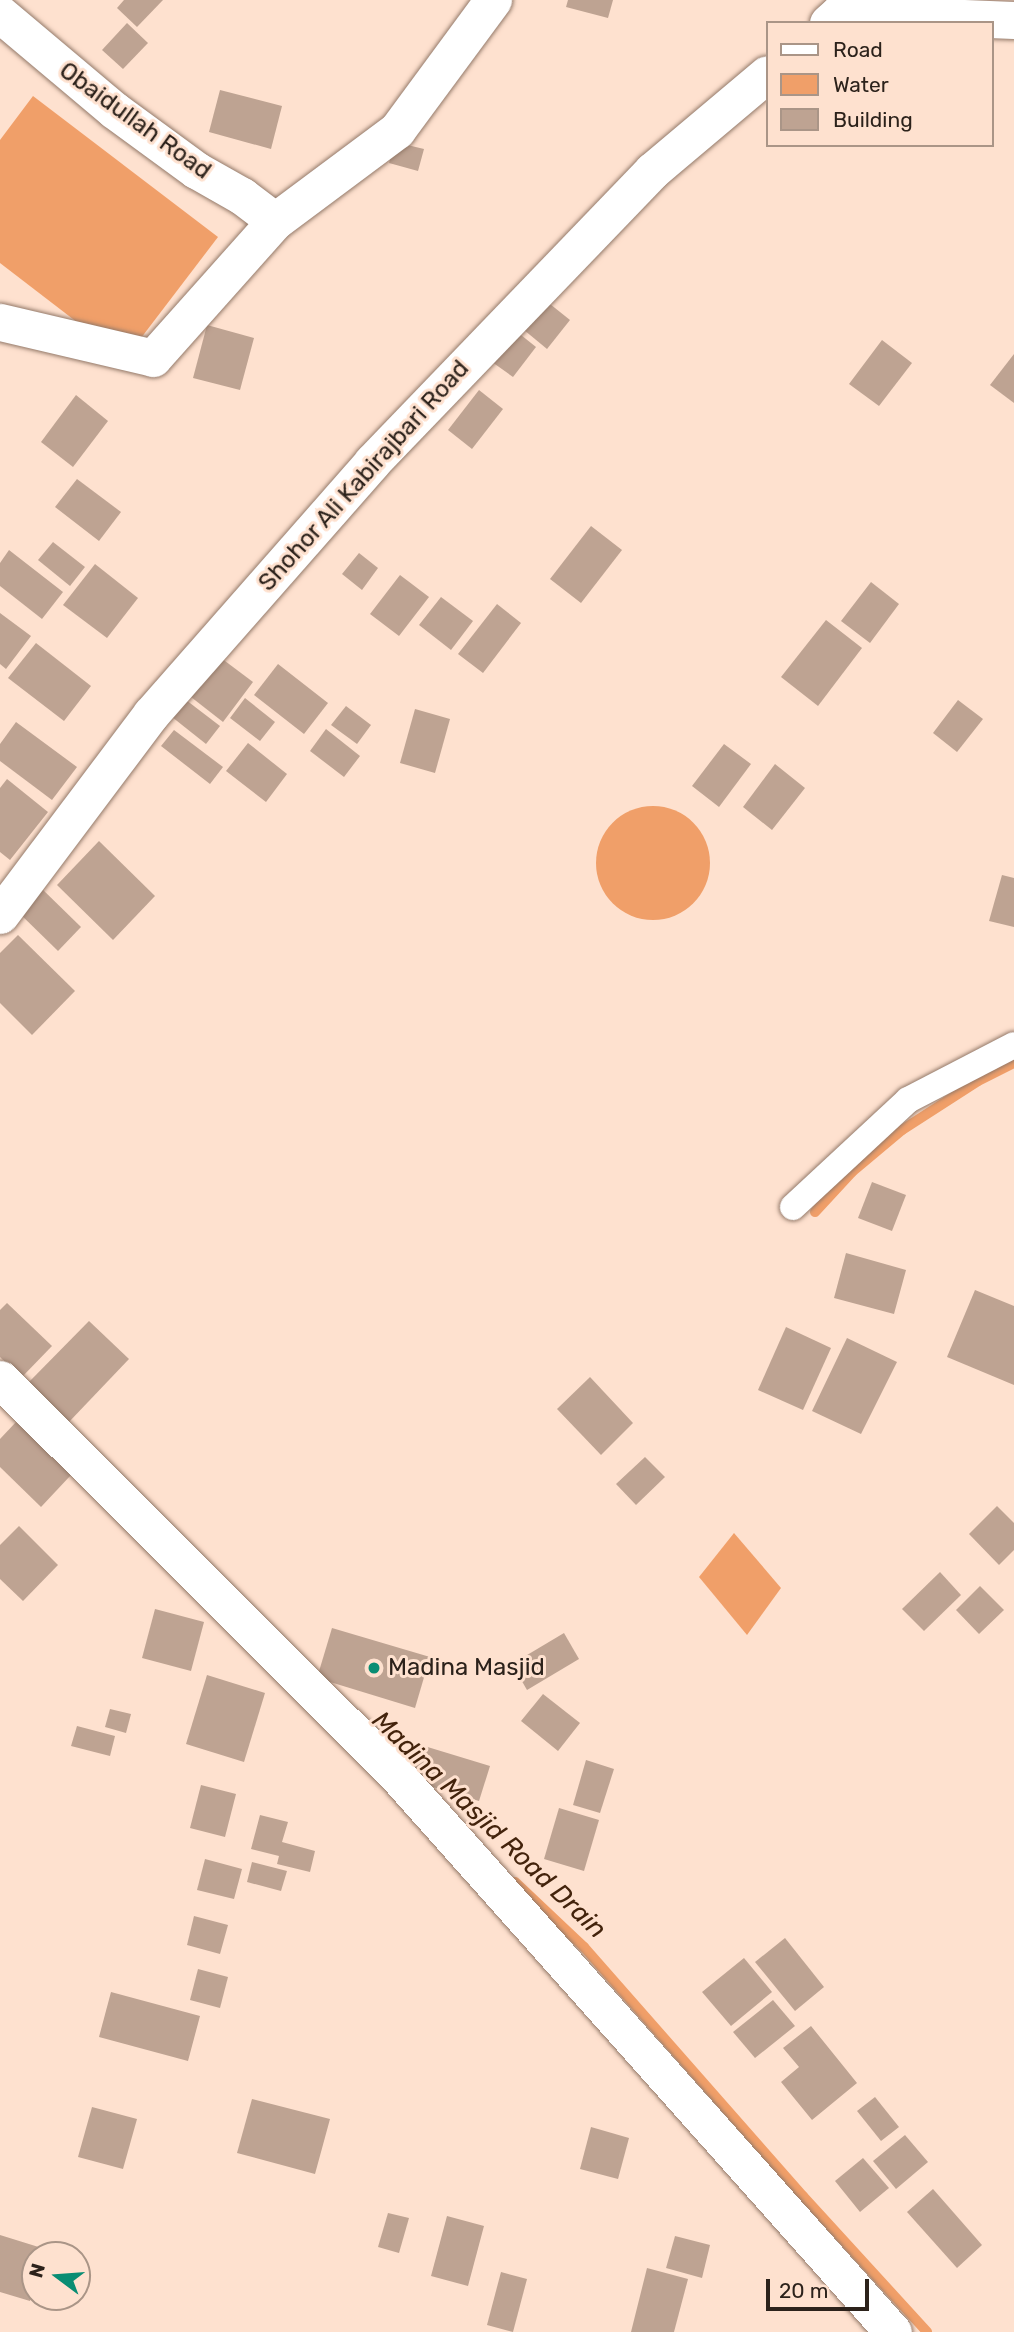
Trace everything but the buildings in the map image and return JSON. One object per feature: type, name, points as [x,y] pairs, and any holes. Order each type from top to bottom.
[{"type":"street","points":[[0,322],[153,358],[275,221],[397,130],[493,0]]},
{"type":"street","points":[[830,21],[839,13],[1014,20]]},
{"type":"street","name":"Obaidullah Road","points":[[0,14],[114,110],[196,170],[242,196],[275,221]]},
{"type":"street","name":"Shohor Ali Kabirajbari Road","points":[[0,915],[151,714],[372,462],[652,171],[766,75]]},
{"type":"street","points":[[793,1207],[908,1100],[1014,1045]]},
{"type":"street","points":[[0,1379],[394,1772],[893,2332]]},
{"type":"water","points":[[33,96],[218,237],[125,359],[0,263],[0,140]]},
{"type":"water","points":[[653,806],[675,810],[693,823],[706,841],[710,863],[706,885],[693,903],[675,916],[653,920],[631,916],[613,903],[600,885],[596,863],[600,841],[613,823],[631,810]]},
{"type":"water","points":[[734,1533],[781,1588],[747,1635],[699,1577]]},
{"type":"waterway","points":[[815,1212],[852,1172],[902,1130],[978,1081],[1014,1063]]},
{"type":"waterway","name":"Madina Masjid Road Drain","points":[[515,1882],[584,1947],[803,2196],[927,2332]]},
{"type":"place","name":"Madina Masjid","points":[[374,1668]]}]
